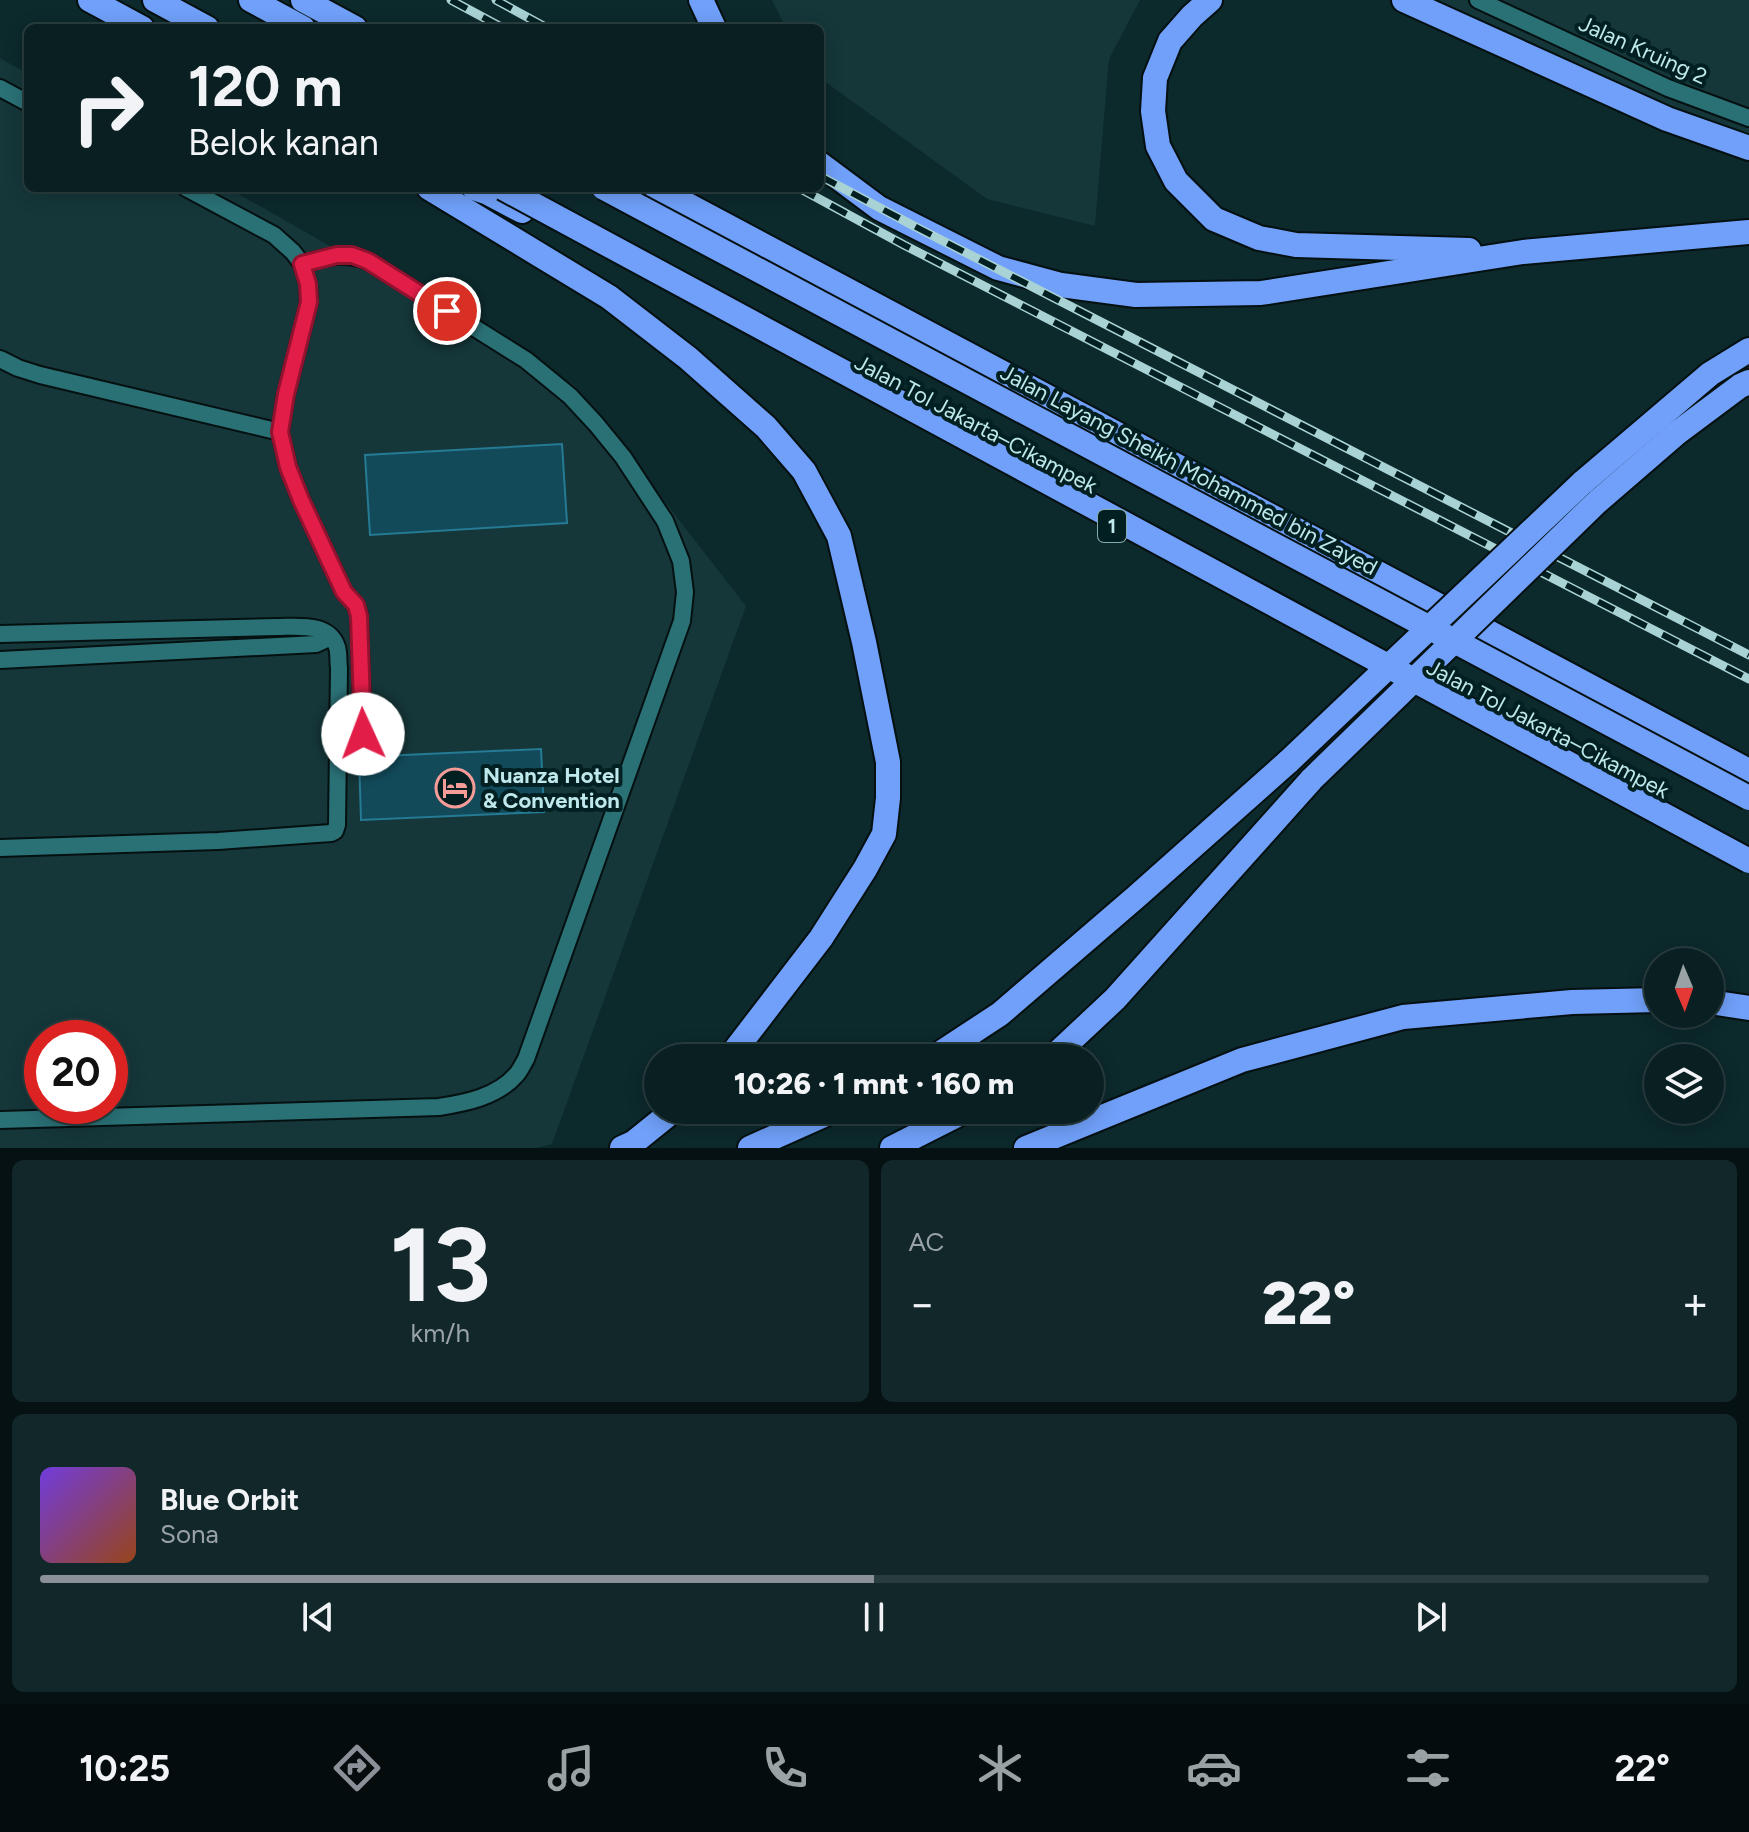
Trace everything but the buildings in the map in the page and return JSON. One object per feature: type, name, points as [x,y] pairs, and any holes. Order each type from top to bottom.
[{"type":"highway","points":[[90,0],[135,24]]},
{"type":"highway","points":[[155,0],[200,24]]},
{"type":"highway","points":[[251,0],[296,24]]},
{"type":"highway","points":[[303,0],[348,24]]},
{"type":"highway","points":[[701,0],[712,24]]},
{"type":"highway","points":[[1210,0],[1170,41],[1155,78],[1153,111],[1158,146],[1176,181],[1214,219],[1259,238],[1296,245],[1523,252]]},
{"type":"highway","points":[[1404,0],[1667,119],[1749,148]]},
{"type":"highway","points":[[824,167],[879,208],[998,268],[1061,285],[1136,295],[1261,293],[1523,252],[1749,232]]},
{"type":"highway","points":[[436,192],[609,297],[688,358],[766,427],[804,471],[839,536],[888,762],[884,834],[821,938],[740,1044]]},
{"type":"highway","name":"Jalan Tol Jakarta–Cikampek","points":[[486,192],[1749,864]]},
{"type":"highway","name":"1","points":[[510,192],[1749,864]]},
{"type":"highway","name":"Jalan Layang Sheikh Mohammed bin Zayed","points":[[612,192],[1749,798]]},
{"type":"highway","points":[[663,192],[1749,771]]},
{"type":"highway","points":[[954,1044],[1000,1014],[1289,761],[1582,483],[1710,374],[1749,350]]},
{"type":"highway","points":[[1067,1044],[1115,999],[1312,779],[1597,502],[1677,433],[1749,382]]},
{"type":"highway","points":[[1026,1148],[1242,1060],[1403,1017],[1572,1002],[1644,1000]]},
{"type":"highway","points":[[1724,1004],[1749,1008]]},
{"type":"highway","points":[[622,1148],[657,1124]]},
{"type":"highway","points":[[750,1148],[804,1124]]},
{"type":"highway","points":[[892,1148],[939,1124]]},
{"type":"lane","name":"Jalan Kruing 2","points":[[1478,0],[1668,88],[1749,118]]},
{"type":"lane","points":[[0,88],[24,101]]},
{"type":"lane","points":[[193,192],[274,235],[302,264],[309,302],[286,394],[280,432],[288,467],[301,500],[344,592],[356,605],[363,734]]},
{"type":"lane","points":[[0,1120],[439,1107],[469,1102],[496,1091],[515,1077],[526,1059],[682,621],[685,592],[681,561],[665,521],[623,457],[570,396],[526,360],[368,261],[352,255],[337,255],[302,264]]},
{"type":"lane","points":[[0,359],[40,375],[280,432]]},
{"type":"lane","points":[[0,634],[318,628],[331,637],[337,647],[339,668],[335,831],[323,835],[218,841],[0,848]]},
{"type":"lane","points":[[33,659],[34,633]]},
{"type":"lane","points":[[0,660],[316,644],[331,637]]},
{"type":"shaded area","points":[[772,0],[1140,0],[1109,59],[1095,226],[987,199],[824,81],[824,24],[784,24]]},
{"type":"shaded area","points":[[1397,0],[1749,0],[1749,144]]},
{"type":"shaded area","points":[[0,58],[24,72],[24,192],[235,192],[574,385],[746,606],[552,1144],[537,1148],[0,1148]]},
{"type":"railway","points":[[451,0],[496,24]]},
{"type":"railway","points":[[496,0],[540,24]]},
{"type":"railway","points":[[824,178],[1749,655]]},
{"type":"railway","points":[[806,192],[1749,679]]},
{"type":"place","name":"Nuanza Hotel & Convention","points":[[455,788]]},
{"type":"route","points":[[363,734],[356,605],[344,592],[301,500],[288,467],[280,432],[286,394],[309,302],[302,264],[337,255],[352,255],[368,261],[447,311]]}]
